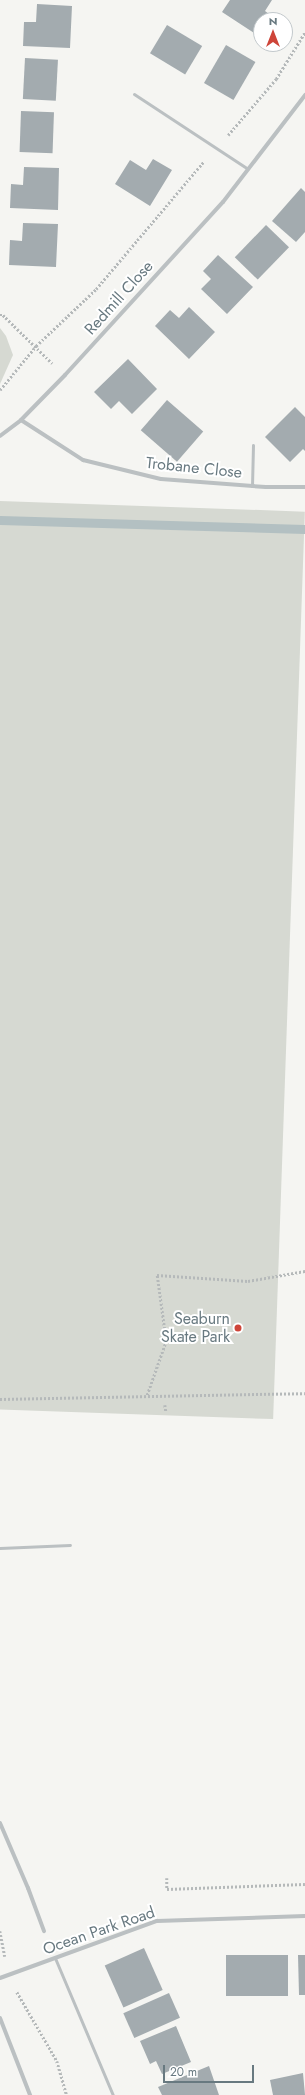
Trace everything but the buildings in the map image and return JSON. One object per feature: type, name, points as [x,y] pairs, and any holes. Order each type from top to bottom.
[{"type":"street","name":"Redmill Close","points":[[0,436],[21,420],[65,375],[223,202],[305,95]]},
{"type":"street","name":"Trobane Close","points":[[21,420],[83,460],[161,479],[252,486],[305,487]]},
{"type":"street","name":"Ocean Park Road","points":[[0,1823],[28,1888],[44,1931]]},
{"type":"street","name":"Ocean Park Road","points":[[0,1978],[157,1921],[305,1916]]},
{"type":"street","points":[[0,2018],[30,2095]]},
{"type":"lane","points":[[134,94],[248,168]]},
{"type":"lane","points":[[252,486],[254,444]]},
{"type":"lane","points":[[0,1548],[70,1545]]},
{"type":"lane","points":[[55,1958],[113,2095]]},
{"type":"path","points":[[0,390],[36,346],[96,289],[216,147],[276,79],[305,32]]},
{"type":"path","points":[[0,315],[3,315],[65,375]]},
{"type":"path","points":[[147,1395],[166,1341],[158,1274],[248,1281],[305,1271]]},
{"type":"path","points":[[0,1399],[305,1393]]},
{"type":"path","points":[[165,1405],[166,1411]]},
{"type":"path","points":[[167,1878],[167,1889],[305,1884]]},
{"type":"path","points":[[0,1931],[8,1976],[57,2061],[67,2095]]},
{"type":"shaded area","points":[[0,328],[6,336],[13,355],[0,384]]},
{"type":"shaded area","points":[[0,501],[305,512],[273,1419],[0,1410]]},
{"type":"waterway","points":[[0,520],[305,529]]},
{"type":"place","name":"Seaburn Skate Park","points":[[238,1328]]}]
